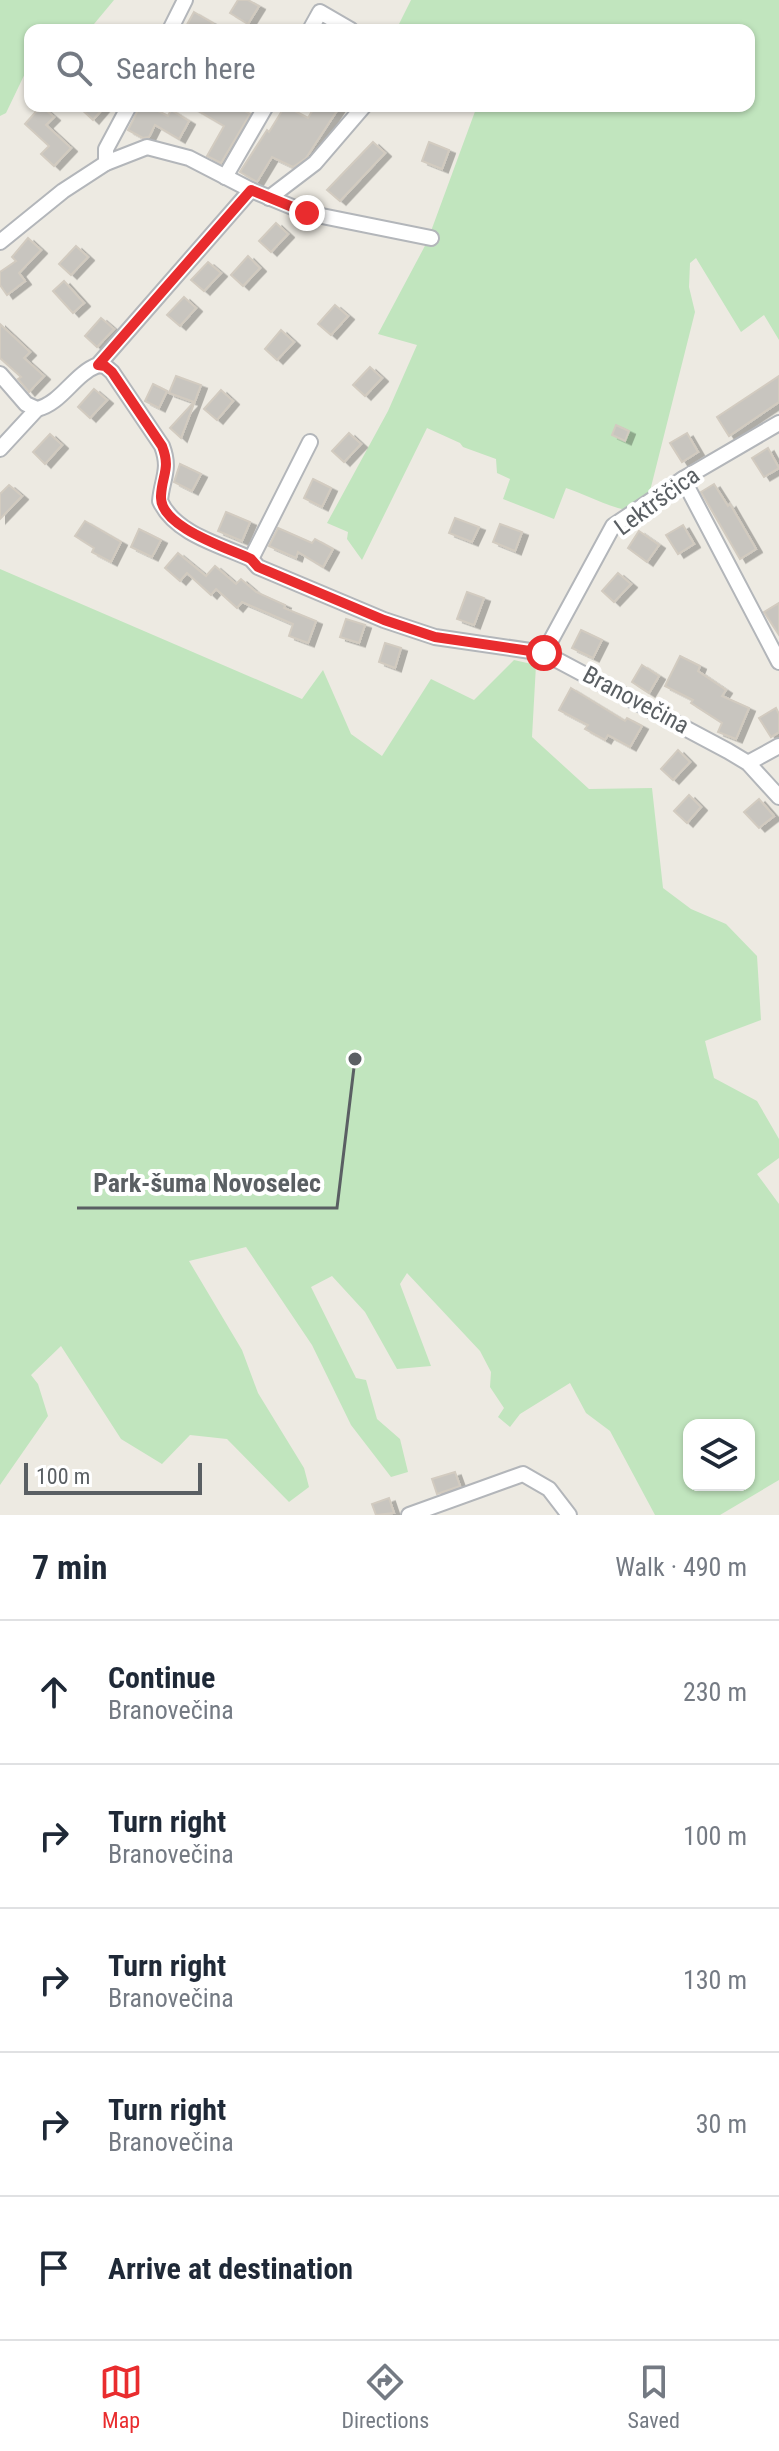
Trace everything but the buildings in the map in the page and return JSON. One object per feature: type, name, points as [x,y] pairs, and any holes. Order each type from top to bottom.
[{"type":"street","points":[[173,24],[185,0]]},
{"type":"street","points":[[313,24],[320,12],[341,24]]},
{"type":"street","points":[[106,163],[106,149],[126,112]]},
{"type":"street","points":[[225,177],[263,112]]},
{"type":"street","points":[[269,198],[315,163],[359,112]]},
{"type":"street","points":[[0,242],[63,191],[106,163],[147,147],[189,158],[251,190],[307,213],[431,238]]},
{"type":"street","points":[[0,449],[37,409],[46,407],[84,372],[98,365],[251,190]]},
{"type":"street","name":"Branovečina","points":[[98,365],[112,372],[162,446],[167,460],[167,474],[160,501],[165,511],[189,531],[251,559],[258,567],[384,620],[422,633],[544,653],[633,697],[748,763],[779,797]]},
{"type":"street","points":[[0,374],[26,404],[37,409]]},
{"type":"street","name":"Lektrščica","points":[[544,653],[613,526],[683,479],[779,423]]},
{"type":"street","points":[[251,559],[310,442]]},
{"type":"street","points":[[683,479],[779,662]]},
{"type":"street","points":[[748,763],[779,746]]},
{"type":"street","points":[[409,1515],[523,1474],[549,1489],[569,1515]]},
{"type":"green space","points":[[0,0],[114,0],[94,24],[24,24],[24,76],[6,113],[0,116]]},
{"type":"green space","points":[[411,0],[779,0],[779,340],[764,315],[741,332],[696,258],[690,263],[689,287],[695,312],[649,495],[626,510],[566,488],[554,519],[503,499],[510,479],[497,473],[496,459],[463,447],[427,428],[362,560],[347,539],[348,532],[327,523],[388,411],[417,345],[378,334],[427,242],[475,112],[755,112],[755,24],[399,24]]},
{"type":"green space","points":[[0,569],[302,699],[323,670],[351,734],[382,756],[431,679],[474,700],[514,660],[536,665],[532,737],[589,789],[652,788],[663,888],[691,909],[726,924],[757,956],[761,1020],[705,1041],[714,1078],[757,1101],[779,1139],[779,1158],[757,1174],[779,1204],[779,1480],[720,1515],[655,1515],[610,1431],[586,1413],[570,1383],[520,1414],[510,1427],[498,1417],[504,1408],[490,1387],[491,1372],[480,1351],[407,1273],[400,1284],[431,1366],[397,1369],[365,1312],[332,1276],[311,1287],[356,1378],[366,1380],[377,1419],[400,1439],[408,1472],[391,1477],[351,1425],[312,1345],[246,1247],[189,1261],[242,1350],[258,1393],[304,1468],[309,1487],[289,1502],[227,1439],[190,1435],[162,1464],[121,1439],[61,1346],[31,1375],[38,1384],[48,1416],[0,1485]]},
{"type":"place","name":"Park-šuma Novoselec","points":[[355,1059]]},
{"type":"route","points":[[307,213],[251,190],[98,365],[109,368],[162,446],[167,460],[167,474],[160,501],[165,511],[173,521],[189,531],[251,559],[258,567],[384,620],[435,637],[544,653]]}]
